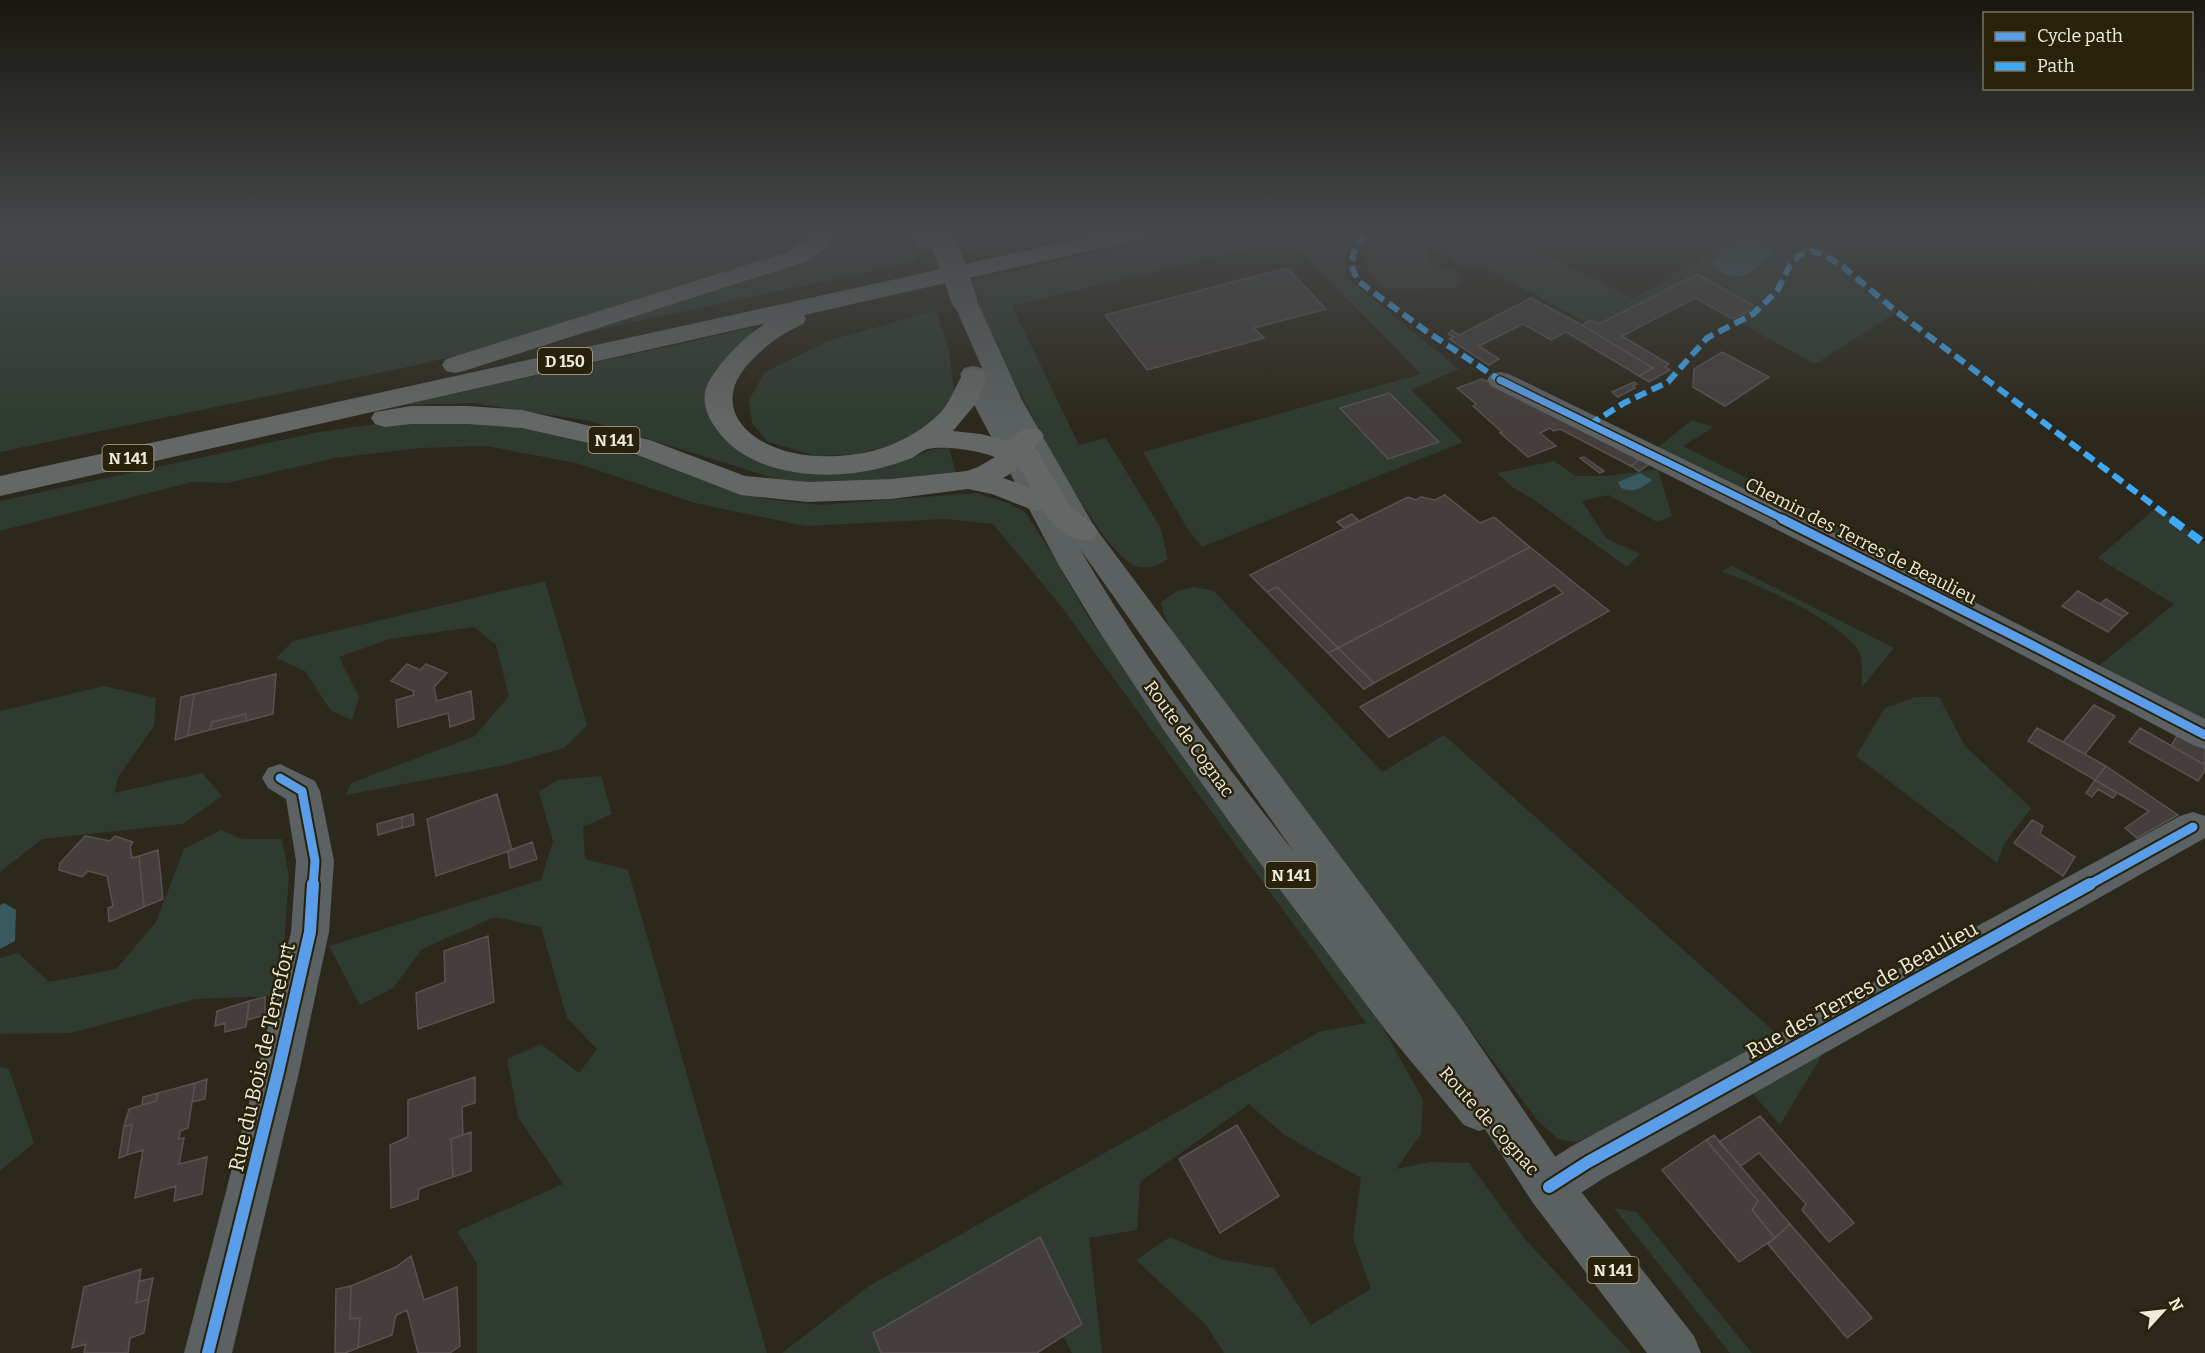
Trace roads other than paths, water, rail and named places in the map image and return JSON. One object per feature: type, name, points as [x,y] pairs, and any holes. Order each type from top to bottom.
[{"type":"highway","points":[[455,365],[669,297]]},
{"type":"highway","name":"D 150","points":[[455,365],[772,297]]},
{"type":"highway","name":"D 150","points":[[255,429],[851,297]]},
{"type":"highway","points":[[857,297],[813,311],[782,324],[760,339],[727,372],[718,399],[720,414],[727,428],[740,440],[777,459],[797,464],[855,463],[884,457],[927,440],[964,440],[989,444],[1021,445]]},
{"type":"highway","name":"N 141","points":[[0,465],[455,365]]},
{"type":"highway","points":[[927,440],[961,406],[974,377]]},
{"type":"highway","name":"N 141","points":[[0,486],[255,429],[290,432],[411,415],[468,415],[522,419],[640,446],[741,485],[808,492],[891,489],[968,480],[999,486],[1035,501]]},
{"type":"highway","points":[[968,480],[988,474],[1005,464],[1021,445]]},
{"type":"highway","points":[[1021,445],[1060,514],[1083,532]]},
{"type":"main road","name":"Route de Cognac","points":[[954,297],[974,377],[1021,445]]},
{"type":"main road","name":"Route de Cognac","points":[[955,301],[991,362],[1021,445],[1035,501],[1125,648],[1231,798],[1442,1070],[1549,1187]]},
{"type":"main road","name":"Route de Cognac","points":[[1083,532],[1446,1032],[1549,1187],[1677,1353]]},
{"type":"street","name":"Chemin des Terres de Beaulieu","points":[[1500,380],[1822,539],[2125,692],[2205,735]]},
{"type":"street","name":"Rue du Bois de Terrefort","points":[[208,1353],[276,1083],[310,932],[315,861],[310,828],[302,791],[280,778]]},
{"type":"street","name":"Rue des Terres de Beaulieu","points":[[1549,1187],[1588,1162],[2193,827]]},
{"type":"water","points":[[1640,473],[1652,480],[1637,489],[1621,488],[1618,482]]},
{"type":"water","points":[[4,903],[16,910],[15,941],[0,949],[0,905]]}]
